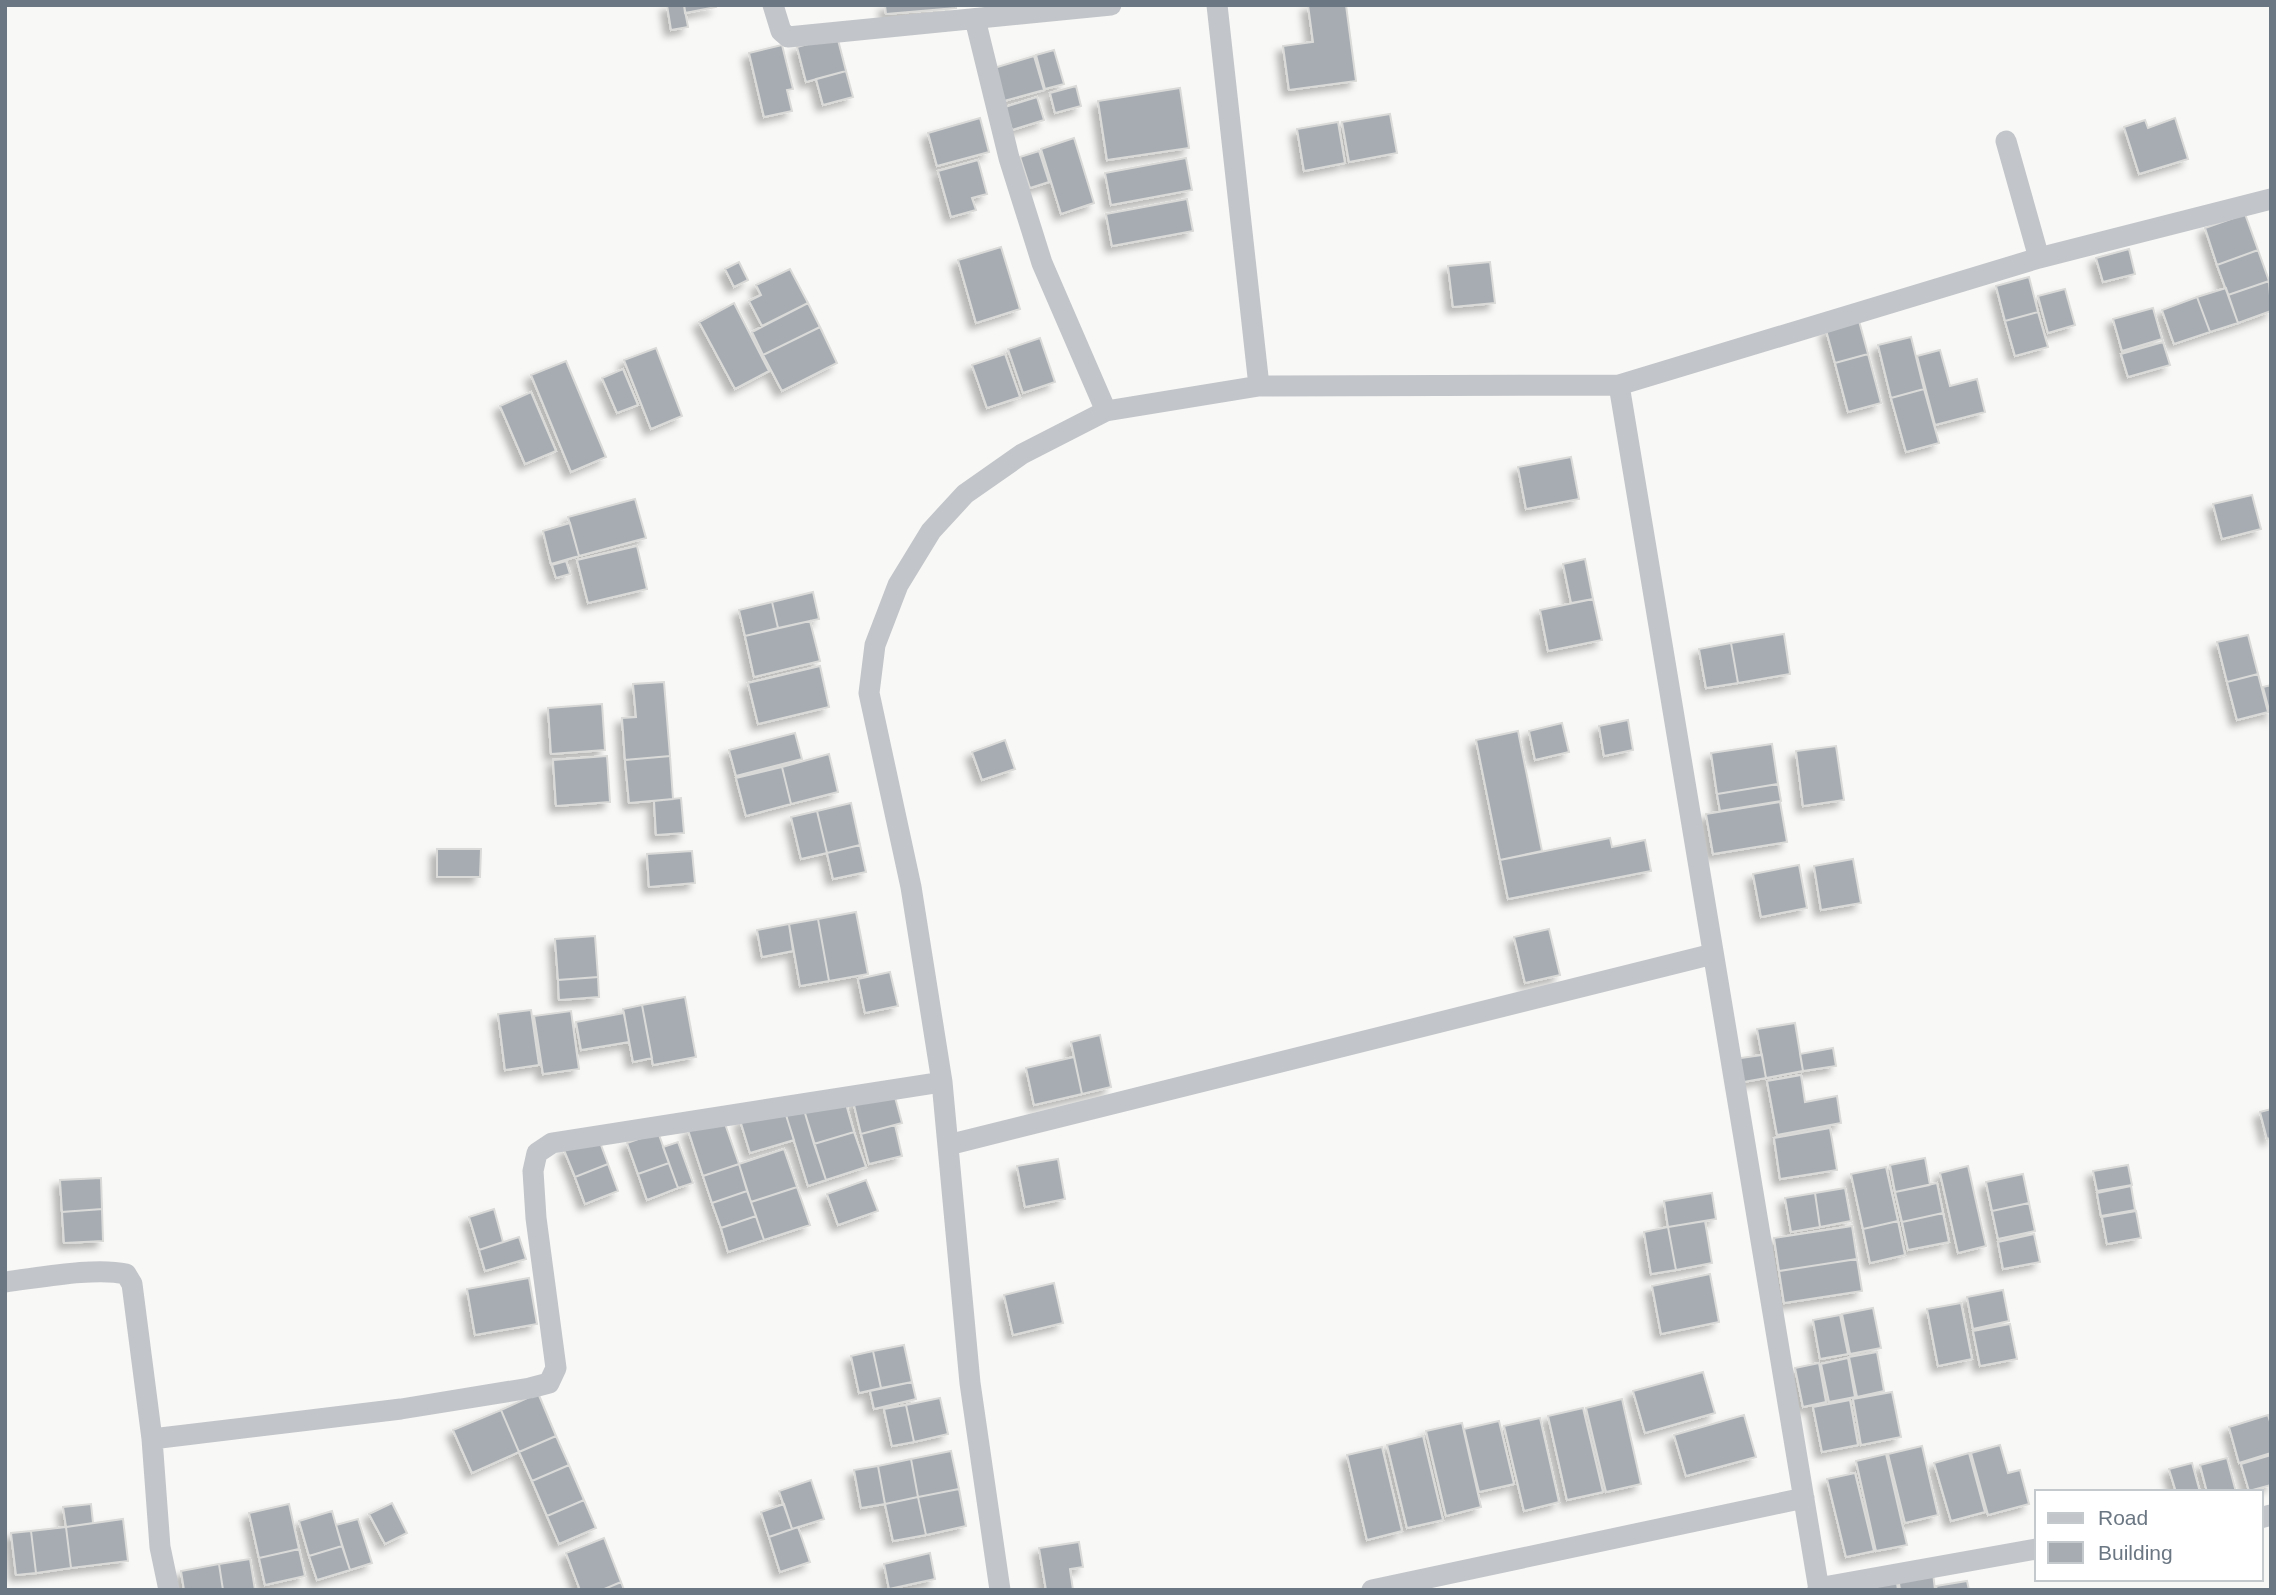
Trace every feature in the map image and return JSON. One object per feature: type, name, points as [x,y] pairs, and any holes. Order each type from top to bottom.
[{"type":"street","points":[[772,5],[781,31],[788,37],[1111,5]]},
{"type":"street","points":[[1217,5],[1259,386]]},
{"type":"street","points":[[975,19],[1009,158],[1042,263],[1106,411]]},
{"type":"street","points":[[2006,141],[2039,258]]},
{"type":"street","points":[[1000,1590],[970,1383],[942,1082],[911,887],[869,693],[875,645],[898,585],[931,531],[965,495],[1022,454],[1106,411],[1259,386],[1619,385],[2039,258],[2271,199]]},
{"type":"street","points":[[1619,385],[1819,1589],[2035,1549]]},
{"type":"street","points":[[948,1145],[1713,954]]},
{"type":"street","points":[[152,1439],[401,1409],[549,1383],[556,1368],[536,1217],[533,1171],[537,1153],[552,1143],[578,1137],[631,1132],[746,1111],[942,1082]]},
{"type":"street","points":[[5,1282],[115,1272],[125,1274],[132,1284],[152,1439],[160,1547],[169,1590]]},
{"type":"street","points":[[1372,1590],[1804,1498]]},
{"type":"building","points":[[667,5],[684,5],[688,27],[671,30]]},
{"type":"building","points":[[684,5],[716,5],[716,7],[685,13]]},
{"type":"building","points":[[885,5],[956,5],[956,8],[886,14]]},
{"type":"building","points":[[1308,5],[1346,5],[1356,81],[1289,90],[1283,46],[1313,42]]},
{"type":"building","points":[[837,36],[846,71],[806,82],[797,47]]},
{"type":"building","points":[[782,45],[793,89],[787,90],[792,111],[764,117],[749,53]]},
{"type":"building","points":[[1054,50],[1064,84],[1045,89],[1036,55]]},
{"type":"building","points":[[1034,56],[1044,90],[1004,101],[994,68]]},
{"type":"building","points":[[846,71],[853,97],[823,105],[816,79]]},
{"type":"building","points":[[1076,86],[1081,106],[1055,113],[1050,93]]},
{"type":"building","points":[[1180,88],[1189,148],[1107,160],[1098,101]]},
{"type":"building","points":[[1037,97],[1044,120],[1012,130],[1005,107]]},
{"type":"building","points":[[1390,114],[1397,153],[1349,162],[1342,122]]},
{"type":"building","points":[[980,118],[989,152],[937,166],[928,133]]},
{"type":"building","points":[[2175,118],[2188,159],[2139,174],[2124,127],[2145,120],[2148,128]]},
{"type":"building","points":[[1338,122],[1345,163],[1304,171],[1297,129]]},
{"type":"building","points":[[1074,138],[1094,203],[1061,214],[1041,149]]},
{"type":"building","points":[[1039,151],[1049,182],[1030,188],[1020,157]]},
{"type":"building","points":[[1186,158],[1192,190],[1111,205],[1105,173]]},
{"type":"building","points":[[978,160],[987,194],[972,198],[976,210],[951,217],[938,171]]},
{"type":"building","points":[[1187,199],[1193,231],[1112,246],[1106,214]]},
{"type":"building","points":[[2245,214],[2258,250],[2217,265],[2205,228]]},
{"type":"building","points":[[1001,247],[1020,309],[976,323],[958,260]]},
{"type":"building","points":[[2129,249],[2135,274],[2103,282],[2096,258]]},
{"type":"building","points":[[2258,250],[2269,281],[2228,295],[2217,265]]},
{"type":"building","points":[[739,262],[748,280],[734,287],[725,269]]},
{"type":"building","points":[[1490,262],[1495,303],[1453,307],[1448,266]]},
{"type":"building","points":[[790,269],[808,303],[762,326],[749,301],[761,295],[756,285]]},
{"type":"building","points":[[2029,277],[2038,312],[2005,321],[1996,286]]},
{"type":"building","points":[[2269,281],[2271,311],[2238,323],[2228,295]]},
{"type":"building","points":[[2226,288],[2238,323],[2210,332],[2197,297]]},
{"type":"building","points":[[2065,289],[2075,325],[2048,333],[2038,296]]},
{"type":"building","points":[[2197,297],[2210,332],[2174,344],[2162,310]]},
{"type":"building","points":[[734,303],[769,371],[735,389],[699,322]]},
{"type":"building","points":[[808,303],[820,327],[763,355],[752,332]]},
{"type":"building","points":[[2153,308],[2162,339],[2122,351],[2113,319]]},
{"type":"building","points":[[2038,312],[2048,347],[2015,356],[2005,321]]},
{"type":"building","points":[[1859,321],[1868,354],[1835,363],[1826,330]]},
{"type":"building","points":[[820,327],[837,363],[782,391],[763,355]]},
{"type":"building","points":[[1911,337],[1924,389],[1891,398],[1878,345]]},
{"type":"building","points":[[1040,338],[1055,382],[1023,393],[1008,349]]},
{"type":"building","points":[[2163,342],[2170,365],[2128,377],[2121,354]]},
{"type":"building","points":[[656,348],[682,416],[651,429],[624,360]]},
{"type":"building","points":[[1940,350],[1950,386],[1977,379],[1985,412],[1935,425],[1917,356]]},
{"type":"building","points":[[1005,354],[1020,397],[987,408],[972,365]]},
{"type":"building","points":[[1868,354],[1881,403],[1848,412],[1835,363]]},
{"type":"building","points":[[566,361],[606,457],[571,472],[531,375]]},
{"type":"building","points":[[623,369],[638,405],[617,413],[602,378]]},
{"type":"building","points":[[1924,389],[1939,443],[1906,452],[1891,398]]},
{"type":"building","points":[[531,392],[556,451],[525,464],[500,406]]},
{"type":"building","points":[[1571,457],[1579,499],[1526,509],[1518,467]]},
{"type":"building","points":[[2252,495],[2261,529],[2222,539],[2213,504]]},
{"type":"building","points":[[635,499],[646,538],[579,556],[568,517]]},
{"type":"building","points":[[570,523],[579,556],[551,564],[543,531]]},
{"type":"building","points":[[637,546],[647,589],[588,603],[577,560]]},
{"type":"building","points":[[1585,559],[1593,599],[1571,603],[1563,564]]},
{"type":"building","points":[[566,561],[570,574],[556,578],[552,565]]},
{"type":"building","points":[[813,592],[819,619],[778,628],[772,602]]},
{"type":"building","points":[[1593,599],[1602,640],[1548,651],[1540,610]]},
{"type":"building","points":[[772,602],[778,628],[745,636],[739,610]]},
{"type":"building","points":[[810,621],[820,661],[754,677],[745,636]]},
{"type":"building","points":[[1784,634],[1790,674],[1738,683],[1731,643]]},
{"type":"building","points":[[2248,635],[2258,674],[2227,682],[2217,642]]},
{"type":"building","points":[[1731,643],[1738,683],[1706,688],[1699,649]]},
{"type":"building","points":[[820,666],[829,707],[758,724],[748,683]]},
{"type":"building","points":[[2258,674],[2268,712],[2237,720],[2227,682]]},
{"type":"building","points":[[664,682],[670,756],[625,760],[622,718],[636,717],[633,684]]},
{"type":"building","points":[[2271,685],[2271,718],[2263,687]]},
{"type":"building","points":[[602,704],[605,750],[551,754],[548,708]]},
{"type":"building","points":[[1628,720],[1633,750],[1604,756],[1599,726]]},
{"type":"building","points":[[1562,723],[1569,752],[1535,760],[1529,731]]},
{"type":"building","points":[[1518,731],[1542,851],[1500,860],[1476,740]]},
{"type":"building","points":[[795,733],[802,759],[736,776],[729,750]]},
{"type":"building","points":[[1005,740],[1015,769],[982,780],[972,752]]},
{"type":"building","points":[[1772,744],[1778,784],[1717,794],[1711,753]]},
{"type":"building","points":[[1836,746],[1844,800],[1803,806],[1796,751]]},
{"type":"building","points":[[829,754],[838,792],[791,804],[782,767]]},
{"type":"building","points":[[607,756],[610,802],[556,806],[553,760]]},
{"type":"building","points":[[670,756],[673,799],[629,803],[625,760]]},
{"type":"building","points":[[782,767],[791,804],[746,816],[736,778]]},
{"type":"building","points":[[1778,784],[1781,801],[1720,811],[1717,794]]},
{"type":"building","points":[[681,798],[684,833],[656,835],[654,801]]},
{"type":"building","points":[[1780,802],[1787,842],[1713,854],[1706,814]]},
{"type":"building","points":[[851,803],[860,845],[827,853],[817,811]]},
{"type":"building","points":[[817,811],[827,853],[801,859],[791,817]]},
{"type":"building","points":[[1610,838],[1612,847],[1645,840],[1651,871],[1508,899],[1500,860]]},
{"type":"building","points":[[860,845],[866,872],[833,879],[827,853]]},
{"type":"building","points":[[437,849],[481,849],[480,877],[437,877]]},
{"type":"building","points":[[692,851],[695,883],[649,887],[647,854]]},
{"type":"building","points":[[1853,859],[1861,903],[1821,910],[1814,866]]},
{"type":"building","points":[[1799,865],[1807,908],[1761,917],[1753,874]]},
{"type":"building","points":[[856,912],[868,974],[829,981],[818,919]]},
{"type":"building","points":[[818,919],[829,981],[800,986],[789,924]]},
{"type":"building","points":[[789,924],[793,951],[762,957],[757,930]]},
{"type":"building","points":[[1549,929],[1560,975],[1525,983],[1514,937]]},
{"type":"building","points":[[595,936],[598,977],[558,980],[555,939]]},
{"type":"building","points":[[890,972],[898,1006],[865,1013],[858,979]]},
{"type":"building","points":[[598,977],[599,997],[559,1000],[558,980]]},
{"type":"building","points":[[685,997],[696,1057],[653,1065],[642,1005]]},
{"type":"building","points":[[642,1005],[652,1058],[633,1062],[623,1009]]},
{"type":"building","points":[[531,1010],[539,1065],[505,1070],[498,1014]]},
{"type":"building","points":[[571,1011],[579,1069],[543,1074],[534,1016]]},
{"type":"building","points":[[624,1013],[629,1042],[581,1050],[576,1022]]},
{"type":"building","points":[[1795,1023],[1803,1071],[1766,1078],[1757,1029]]},
{"type":"building","points":[[1100,1035],[1111,1087],[1082,1094],[1071,1042]]},
{"type":"building","points":[[1833,1048],[1836,1066],[1803,1071],[1800,1054]]},
{"type":"building","points":[[1762,1055],[1766,1078],[1738,1083],[1734,1059]]},
{"type":"building","points":[[1074,1057],[1082,1094],[1034,1105],[1026,1068]]},
{"type":"building","points":[[1801,1075],[1805,1102],[1837,1096],[1841,1123],[1777,1135],[1767,1081]]},
{"type":"building","points":[[893,1090],[902,1123],[861,1134],[853,1101]]},
{"type":"building","points":[[844,1097],[854,1132],[814,1144],[804,1110]]},
{"type":"building","points":[[783,1106],[794,1140],[750,1153],[740,1120]]},
{"type":"building","points":[[2271,1109],[2271,1138],[2267,1139],[2260,1112]]},
{"type":"building","points":[[804,1110],[826,1180],[808,1186],[786,1115]]},
{"type":"building","points":[[723,1118],[739,1164],[703,1176],[688,1130]]},
{"type":"building","points":[[895,1125],[902,1156],[869,1164],[861,1134]]},
{"type":"building","points":[[1830,1128],[1837,1170],[1780,1179],[1774,1138]]},
{"type":"building","points":[[658,1132],[669,1163],[638,1174],[627,1143]]},
{"type":"building","points":[[854,1132],[866,1167],[826,1180],[814,1144]]},
{"type":"building","points":[[598,1137],[608,1164],[575,1177],[564,1150]]},
{"type":"building","points":[[678,1142],[693,1183],[678,1188],[663,1147]]},
{"type":"building","points":[[784,1149],[797,1187],[751,1202],[739,1164]]},
{"type":"building","points":[[1925,1158],[1930,1185],[1895,1192],[1890,1165]]},
{"type":"building","points":[[1058,1159],[1065,1199],[1025,1207],[1017,1166]]},
{"type":"building","points":[[669,1163],[678,1188],[647,1200],[638,1174]]},
{"type":"building","points":[[608,1164],[618,1191],[585,1204],[575,1177]]},
{"type":"building","points":[[739,1164],[747,1191],[712,1203],[703,1176]]},
{"type":"building","points":[[2128,1165],[2132,1185],[2097,1191],[2093,1171]]},
{"type":"building","points":[[1968,1166],[1986,1246],[1958,1253],[1940,1173]]},
{"type":"building","points":[[1886,1167],[1898,1221],[1863,1229],[1851,1174]]},
{"type":"building","points":[[2023,1174],[2029,1203],[1992,1211],[1986,1182]]},
{"type":"building","points":[[101,1178],[102,1209],[62,1212],[60,1180]]},
{"type":"building","points":[[866,1180],[878,1211],[838,1225],[827,1194]]},
{"type":"building","points":[[1937,1183],[1943,1213],[1902,1222],[1895,1192]]},
{"type":"building","points":[[2131,1186],[2135,1210],[2101,1216],[2097,1193]]},
{"type":"building","points":[[797,1187],[810,1225],[764,1240],[751,1202]]},
{"type":"building","points":[[1845,1188],[1851,1221],[1820,1227],[1815,1193]]},
{"type":"building","points":[[747,1191],[756,1216],[721,1228],[712,1203]]},
{"type":"building","points":[[1712,1193],[1716,1219],[1668,1227],[1664,1201]]},
{"type":"building","points":[[1815,1193],[1820,1227],[1791,1232],[1785,1198]]},
{"type":"building","points":[[2029,1203],[2035,1231],[1998,1239],[1992,1211]]},
{"type":"building","points":[[102,1209],[103,1241],[64,1243],[62,1212]]},
{"type":"building","points":[[494,1209],[503,1242],[479,1250],[469,1217]]},
{"type":"building","points":[[2136,1211],[2141,1238],[2107,1244],[2102,1217]]},
{"type":"building","points":[[1943,1213],[1949,1242],[1908,1250],[1902,1222]]},
{"type":"building","points":[[756,1216],[764,1240],[728,1252],[721,1228]]},
{"type":"building","points":[[1705,1221],[1712,1263],[1676,1270],[1668,1227]]},
{"type":"building","points":[[1898,1221],[1905,1255],[1870,1263],[1863,1229]]},
{"type":"building","points":[[1852,1226],[1857,1259],[1779,1271],[1774,1238]]},
{"type":"building","points":[[1668,1227],[1676,1270],[1651,1274],[1644,1232]]},
{"type":"building","points":[[2034,1234],[2040,1262],[2003,1269],[1998,1242]]},
{"type":"building","points":[[519,1237],[526,1259],[485,1271],[479,1250]]},
{"type":"building","points":[[1857,1259],[1862,1291],[1784,1303],[1779,1271]]},
{"type":"building","points":[[1710,1274],[1719,1322],[1661,1334],[1652,1286]]},
{"type":"building","points":[[529,1278],[537,1324],[475,1335],[467,1289]]},
{"type":"building","points":[[1054,1283],[1063,1323],[1013,1335],[1004,1295]]},
{"type":"building","points":[[2003,1290],[2009,1321],[1973,1329],[1967,1297]]},
{"type":"building","points":[[1961,1303],[1972,1359],[1938,1366],[1927,1309]]},
{"type":"building","points":[[1873,1308],[1881,1348],[1850,1354],[1842,1314]]},
{"type":"building","points":[[1840,1315],[1848,1354],[1820,1359],[1813,1320]]},
{"type":"building","points":[[2010,1324],[2017,1359],[1980,1366],[1973,1331]]},
{"type":"building","points":[[904,1345],[912,1382],[881,1388],[873,1351]]},
{"type":"building","points":[[873,1351],[881,1388],[859,1393],[851,1356]]},
{"type":"building","points":[[1877,1352],[1884,1391],[1857,1397],[1849,1357]]},
{"type":"building","points":[[1848,1358],[1855,1397],[1829,1402],[1821,1364]]},
{"type":"building","points":[[1819,1363],[1826,1402],[1803,1407],[1795,1368]]},
{"type":"building","points":[[1703,1372],[1715,1413],[1645,1433],[1633,1391]]},
{"type":"building","points":[[912,1382],[916,1399],[874,1409],[870,1391]]},
{"type":"building","points":[[1892,1392],[1901,1437],[1861,1445],[1853,1399]]},
{"type":"building","points":[[538,1393],[556,1436],[519,1452],[501,1410]]},
{"type":"building","points":[[940,1398],[948,1434],[914,1442],[906,1405]]},
{"type":"building","points":[[1622,1399],[1641,1484],[1606,1492],[1586,1408]]},
{"type":"building","points":[[1850,1400],[1858,1445],[1822,1452],[1813,1407]]},
{"type":"building","points":[[906,1405],[914,1442],[892,1446],[884,1409]]},
{"type":"building","points":[[1583,1408],[1603,1492],[1567,1500],[1548,1416]]},
{"type":"building","points":[[501,1410],[519,1452],[472,1473],[453,1430]]},
{"type":"building","points":[[1744,1415],[1756,1457],[1686,1476],[1674,1435]]},
{"type":"building","points":[[2268,1415],[2271,1425],[2271,1453],[2239,1463],[2229,1427]]},
{"type":"building","points":[[1540,1418],[1559,1502],[1524,1511],[1504,1426]]},
{"type":"building","points":[[1499,1421],[1514,1484],[1479,1492],[1464,1429]]},
{"type":"building","points":[[1462,1423],[1481,1507],[1446,1516],[1426,1431]]},
{"type":"building","points":[[556,1436],[569,1465],[532,1481],[519,1452]]},
{"type":"building","points":[[1423,1436],[1443,1520],[1407,1528],[1387,1445]]},
{"type":"building","points":[[2000,1445],[2008,1473],[2020,1470],[2029,1504],[1988,1515],[1971,1453]]},
{"type":"building","points":[[1922,1446],[1938,1515],[1905,1523],[1888,1454]]},
{"type":"building","points":[[1382,1447],[1402,1531],[1367,1540],[1347,1455]]},
{"type":"building","points":[[951,1451],[959,1489],[918,1497],[911,1459]]},
{"type":"building","points":[[1969,1453],[1985,1512],[1951,1521],[1934,1463]]},
{"type":"building","points":[[1886,1454],[1907,1545],[1876,1551],[1856,1461]]},
{"type":"building","points":[[2271,1455],[2271,1485],[2249,1490],[2241,1464]]},
{"type":"building","points":[[2227,1458],[2235,1490],[2206,1490],[2200,1465]]},
{"type":"building","points":[[911,1459],[918,1497],[885,1504],[878,1466]]},
{"type":"building","points":[[2192,1463],[2199,1490],[2175,1490],[2169,1469]]},
{"type":"building","points":[[569,1465],[584,1500],[547,1516],[532,1481]]},
{"type":"building","points":[[878,1466],[885,1504],[861,1508],[854,1470]]},
{"type":"building","points":[[1855,1473],[1874,1551],[1846,1557],[1827,1479]]},
{"type":"building","points":[[811,1480],[824,1519],[792,1529],[779,1491]]},
{"type":"building","points":[[959,1489],[966,1526],[926,1535],[918,1497]]},
{"type":"building","points":[[918,1497],[926,1535],[893,1541],[885,1504]]},
{"type":"building","points":[[584,1500],[596,1528],[559,1544],[547,1516]]},
{"type":"building","points":[[392,1503],[407,1533],[385,1544],[369,1514]]},
{"type":"building","points":[[91,1504],[93,1523],[66,1527],[63,1507]]},
{"type":"building","points":[[289,1504],[299,1549],[259,1558],[249,1513]]},
{"type":"building","points":[[784,1504],[792,1529],[769,1537],[761,1512]]},
{"type":"building","points":[[332,1511],[342,1546],[309,1556],[299,1521]]},
{"type":"building","points":[[123,1519],[128,1561],[71,1568],[66,1527]]},
{"type":"building","points":[[358,1519],[372,1563],[350,1570],[336,1525]]},
{"type":"building","points":[[66,1527],[71,1568],[36,1573],[31,1531]]},
{"type":"building","points":[[798,1527],[810,1562],[780,1572],[769,1537]]},
{"type":"building","points":[[31,1531],[36,1573],[16,1575],[11,1533]]},
{"type":"building","points":[[604,1538],[621,1582],[602,1590],[580,1590],[566,1553]]},
{"type":"building","points":[[1079,1542],[1083,1567],[1070,1569],[1073,1590],[1046,1590],[1039,1548]]},
{"type":"building","points":[[342,1546],[350,1570],[317,1580],[309,1556]]},
{"type":"building","points":[[299,1549],[305,1576],[265,1585],[259,1558]]},
{"type":"building","points":[[930,1553],[935,1579],[889,1589],[884,1564]]},
{"type":"building","points":[[250,1559],[255,1590],[223,1590],[219,1564]]},
{"type":"building","points":[[219,1564],[223,1590],[184,1590],[181,1571]]},
{"type":"building","points":[[1933,1573],[1935,1590],[1900,1590],[1898,1577]]},
{"type":"building","points":[[1967,1581],[1969,1590],[1937,1590],[1936,1586]]},
{"type":"building","points":[[621,1582],[624,1590],[602,1590]]},
{"type":"building","points":[[1897,1583],[1898,1590],[1852,1590]]}]
